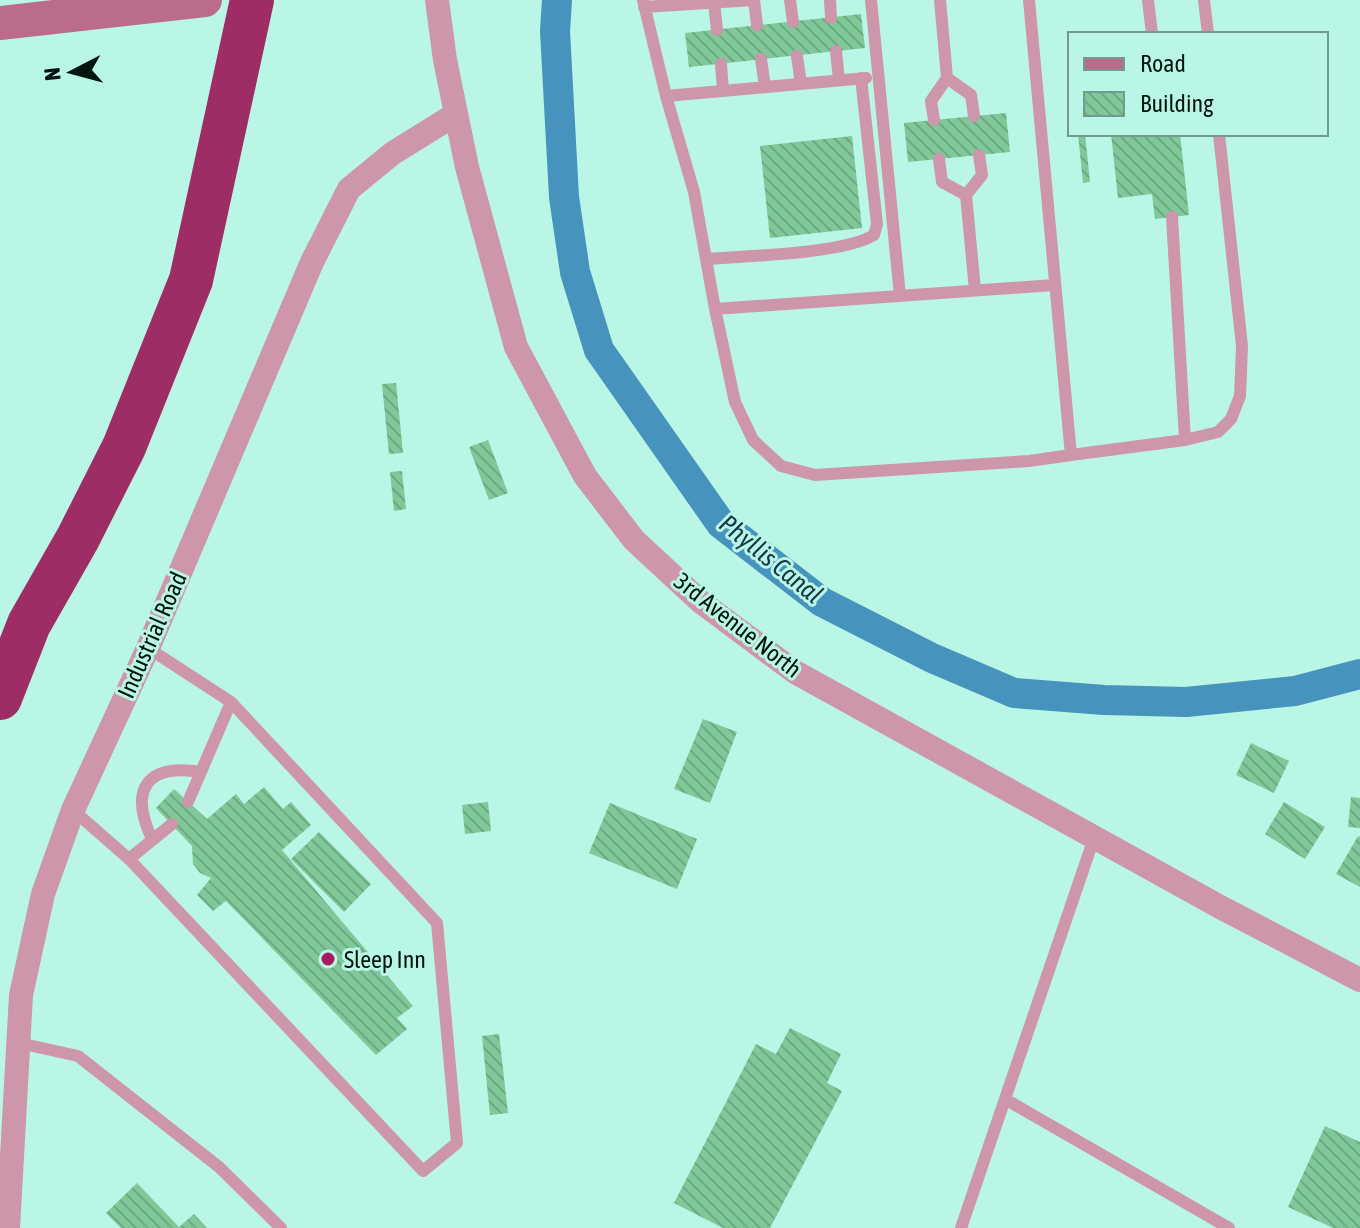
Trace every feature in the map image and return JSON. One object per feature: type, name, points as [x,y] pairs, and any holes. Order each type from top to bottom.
[{"type":"highway","points":[[0,698],[29,624],[78,538],[124,447],[191,280],[252,0]]},
{"type":"main road","points":[[0,23],[205,0]]},
{"type":"street","name":"3rd Avenue North","points":[[437,0],[445,60],[467,167],[516,347],[585,476],[634,540],[701,602],[795,672],[1094,838],[1360,980]]},
{"type":"street","name":"Industrial Road","points":[[8,1228],[21,995],[43,894],[73,810],[148,648],[312,262],[349,189],[393,153],[456,114]]},
{"type":"lane","points":[[757,25],[754,0],[644,3],[666,96],[694,192],[735,402],[753,440],[781,466],[815,475],[1029,461],[1185,440],[1218,432],[1231,419],[1240,396],[1242,346],[1219,136]]},
{"type":"lane","points":[[790,0],[793,22]]},
{"type":"lane","points":[[830,0],[831,18]]},
{"type":"lane","points":[[871,0],[900,296]]},
{"type":"lane","points":[[934,120],[931,101],[947,78],[940,0]]},
{"type":"lane","points":[[1029,0],[1071,455]]},
{"type":"lane","points":[[1148,0],[1152,32]]},
{"type":"lane","points":[[1204,0],[1208,32]]},
{"type":"lane","points":[[714,3],[717,30]]},
{"type":"lane","points":[[836,51],[839,80]]},
{"type":"lane","points":[[797,56],[801,84]]},
{"type":"lane","points":[[761,59],[765,87]]},
{"type":"lane","points":[[721,64],[723,91]]},
{"type":"lane","points":[[666,96],[878,77]]},
{"type":"lane","points":[[706,259],[841,245],[864,241],[874,235],[877,224],[861,78]]},
{"type":"lane","points":[[947,78],[971,95],[974,116]]},
{"type":"lane","points":[[975,290],[966,195],[982,175],[979,155]]},
{"type":"lane","points":[[939,159],[942,182],[966,195]]},
{"type":"lane","points":[[1172,217],[1185,440]]},
{"type":"lane","points":[[715,309],[1054,285]]},
{"type":"lane","points":[[73,810],[129,859],[423,1171],[457,1143],[437,923],[231,702],[148,648]]},
{"type":"lane","points":[[188,802],[231,702]]},
{"type":"lane","points":[[152,839],[142,817],[140,798],[151,781],[164,770],[201,772]]},
{"type":"lane","points":[[129,859],[172,824]]},
{"type":"lane","points":[[961,1228],[1094,838]]},
{"type":"lane","points":[[19,1043],[78,1056],[219,1167],[281,1228]]},
{"type":"lane","points":[[1005,1099],[1229,1228]]},
{"type":"building","points":[[861,14],[865,48],[689,67],[685,33]]},
{"type":"building","points":[[1006,113],[1010,152],[908,162],[904,123]]},
{"type":"building","points":[[852,136],[862,228],[770,238],[760,146]]},
{"type":"building","points":[[1078,136],[1085,136],[1090,182],[1083,183]]},
{"type":"building","points":[[1111,136],[1180,136],[1189,215],[1155,219],[1152,194],[1118,198]]},
{"type":"building","points":[[396,383],[403,453],[389,454],[382,384]]},
{"type":"building","points":[[488,440],[508,493],[489,500],[469,447]]},
{"type":"building","points":[[402,471],[406,509],[394,511],[390,472]]},
{"type":"building","points":[[703,719],[737,732],[710,803],[674,789]]},
{"type":"building","points":[[1251,743],[1289,761],[1274,793],[1236,775]]},
{"type":"building","name":"Sleep Inn","points":[[264,787],[283,809],[291,802],[311,825],[282,850],[413,1006],[397,1018],[407,1029],[376,1055],[226,901],[213,911],[197,895],[211,878],[200,873],[193,864],[192,846],[156,808],[174,789],[207,819],[236,794],[244,804]]},
{"type":"building","points":[[1351,797],[1360,798],[1360,828],[1348,827]]},
{"type":"building","points":[[488,802],[491,831],[465,834],[462,805]]},
{"type":"building","points":[[1284,802],[1325,827],[1305,859],[1265,834]]},
{"type":"building","points":[[610,803],[697,839],[677,889],[589,853]]},
{"type":"building","points":[[319,832],[371,884],[344,912],[291,859]]},
{"type":"building","points":[[1360,837],[1360,887],[1336,874]]},
{"type":"building","points":[[790,1028],[841,1054],[827,1083],[842,1091],[770,1228],[723,1228],[674,1203],[756,1044],[776,1054]]},
{"type":"building","points":[[499,1034],[508,1113],[490,1115],[482,1036]]},
{"type":"building","points":[[1325,1126],[1360,1142],[1360,1228],[1333,1228],[1288,1207]]},
{"type":"building","points":[[137,1183],[179,1227],[194,1214],[207,1228],[121,1228],[106,1213]]},
{"type":"waterway","name":"Phyllis Canal","points":[[557,0],[555,31],[564,197],[575,272],[599,350],[721,524],[822,602],[932,658],[1014,693],[1186,702],[1295,691],[1360,674]]},
{"type":"place","name":"Sleep Inn","points":[[328,959]]}]
